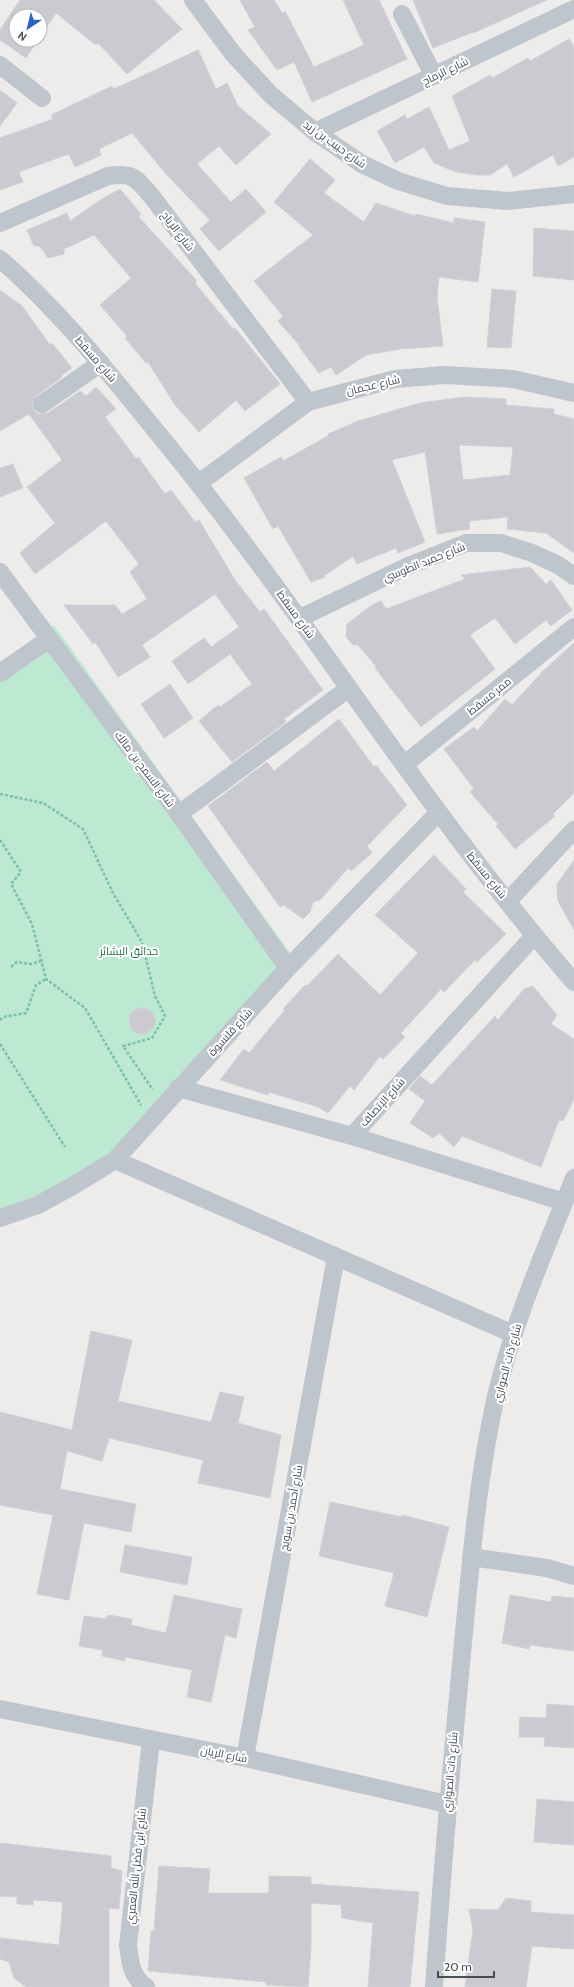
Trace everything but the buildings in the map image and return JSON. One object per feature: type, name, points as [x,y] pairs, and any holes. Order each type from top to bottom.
[{"type":"street","name":"شارع حبيب بن زيد","points":[[193,0],[234,55],[271,95],[315,132],[362,164],[398,181],[447,196],[508,201],[574,194]]},
{"type":"street","name":"شارع الرماح","points":[[315,132],[574,9]]},
{"type":"street","points":[[402,14],[434,76]]},
{"type":"street","points":[[0,64],[42,98]]},
{"type":"street","name":"شارع الرياح","points":[[0,223],[108,176],[122,174],[131,175],[153,198],[308,402]]},
{"type":"street","name":"شارع مسقط","points":[[0,259],[45,302],[101,363],[199,483],[300,618],[405,764],[438,813],[534,936],[574,982]]},
{"type":"street","points":[[42,404],[101,363]]},
{"type":"street","name":"شارع عجمان","points":[[199,483],[308,402],[395,379],[445,374],[513,380],[574,392]]},
{"type":"street","name":"شارع حميد الطوسي","points":[[300,618],[408,566],[466,543],[501,543],[532,553],[558,565],[574,576]]},
{"type":"street","name":"شارع السمح بن مالك","points":[[0,572],[179,814],[288,968]]},
{"type":"street","name":"ممر مسقط","points":[[405,764],[574,627]]},
{"type":"street","points":[[0,673],[49,639]]},
{"type":"street","points":[[179,814],[349,688]]},
{"type":"street","name":"شارع قلنسوة","points":[[0,1218],[38,1205],[115,1160],[149,1120],[288,968],[438,813]]},
{"type":"street","points":[[508,901],[574,830]]},
{"type":"street","name":"شارع الإتصاف","points":[[178,1088],[352,1136],[534,936]]},
{"type":"street","points":[[352,1136],[564,1202]]},
{"type":"street","points":[[115,1160],[170,1182],[336,1257],[513,1334]]},
{"type":"street","name":"شارع ذات الصواري","points":[[434,1987],[447,1804],[471,1557],[485,1454],[497,1394],[513,1334],[574,1178]]},
{"type":"street","name":"شارع أحمد بن سويج","points":[[245,1758],[336,1257]]},
{"type":"street","points":[[471,1557],[547,1568],[574,1576]]},
{"type":"street","name":"شارع الريان","points":[[0,1708],[245,1758],[447,1804]]},
{"type":"street","name":"شارع ابن فضل الله العمري","points":[[146,1987],[140,1984],[132,1971],[128,1945],[151,1740]]},
{"type":"path","points":[[0,794],[43,803],[83,829],[113,893],[142,942],[155,996],[165,1016],[152,1038],[123,1046],[153,1090]]},
{"type":"path","points":[[0,840],[21,872],[11,884],[32,924],[46,979],[85,1008],[149,1120]]},
{"type":"path","points":[[11,967],[17,962],[31,964],[41,961]]},
{"type":"path","points":[[0,1020],[3,1016],[26,1013],[36,985],[46,979]]},
{"type":"path","points":[[0,1044],[65,1147]]},
{"type":"green space","name":"حدائق البشائر","points":[[54,625],[296,961],[109,1154],[31,1201],[0,1214],[0,671]]}]
